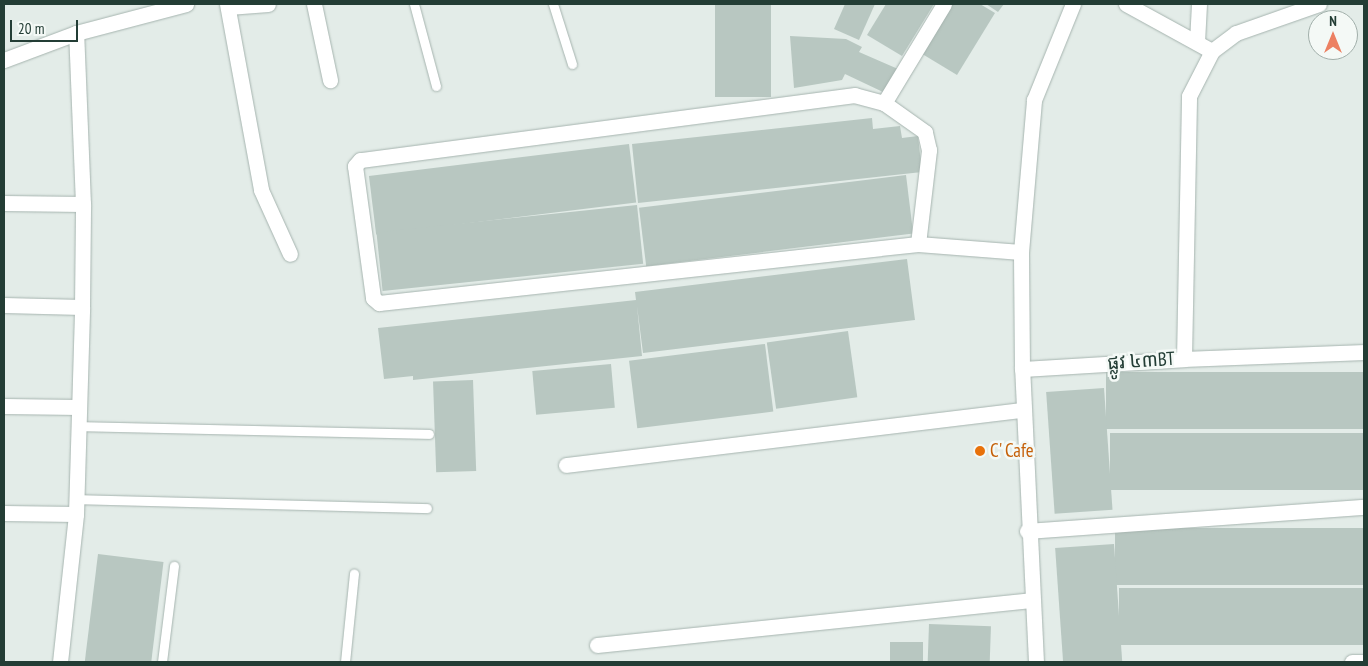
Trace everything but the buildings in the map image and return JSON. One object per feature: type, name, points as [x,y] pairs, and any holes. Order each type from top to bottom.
[{"type":"street","points":[[4,60],[76,33],[186,4]]},
{"type":"street","points":[[268,4],[227,5],[261,190],[290,254]]},
{"type":"street","points":[[314,4],[330,80]]},
{"type":"street","points":[[884,103],[944,4]]},
{"type":"street","points":[[1036,662],[1021,410],[1021,252],[1034,100],[1073,4]]},
{"type":"street","points":[[1126,4],[1212,51]]},
{"type":"street","points":[[1197,42],[1199,4]]},
{"type":"street","name":"ផ្លូវ ៤៣BT","points":[[1022,369],[1184,359],[1189,96],[1212,51],[1236,33],[1272,16],[1319,4]]},
{"type":"street","points":[[60,662],[76,507],[82,307],[84,204],[76,33]]},
{"type":"street","points":[[918,244],[928,140],[920,128],[884,103],[846,94],[357,161],[373,298],[379,303],[918,244],[1021,252]]},
{"type":"street","points":[[4,203],[84,204]]},
{"type":"street","points":[[4,305],[82,307]]},
{"type":"street","points":[[1184,359],[1364,352]]},
{"type":"street","points":[[4,406],[79,407]]},
{"type":"street","points":[[566,465],[1021,410]]},
{"type":"street","points":[[4,512],[76,507]]},
{"type":"street","points":[[1027,531],[1364,507]]},
{"type":"street","points":[[597,645],[1032,600]]},
{"type":"street","points":[[1352,662],[1364,662]]},
{"type":"lane","points":[[414,4],[436,86]]},
{"type":"lane","points":[[553,4],[572,64]]},
{"type":"lane","points":[[78,426],[429,434]]},
{"type":"lane","points":[[76,507],[427,508]]},
{"type":"lane","points":[[162,662],[174,566]]},
{"type":"lane","points":[[345,662],[354,573]]},
{"type":"place","name":"C' Cafe","points":[[980,451]]}]
